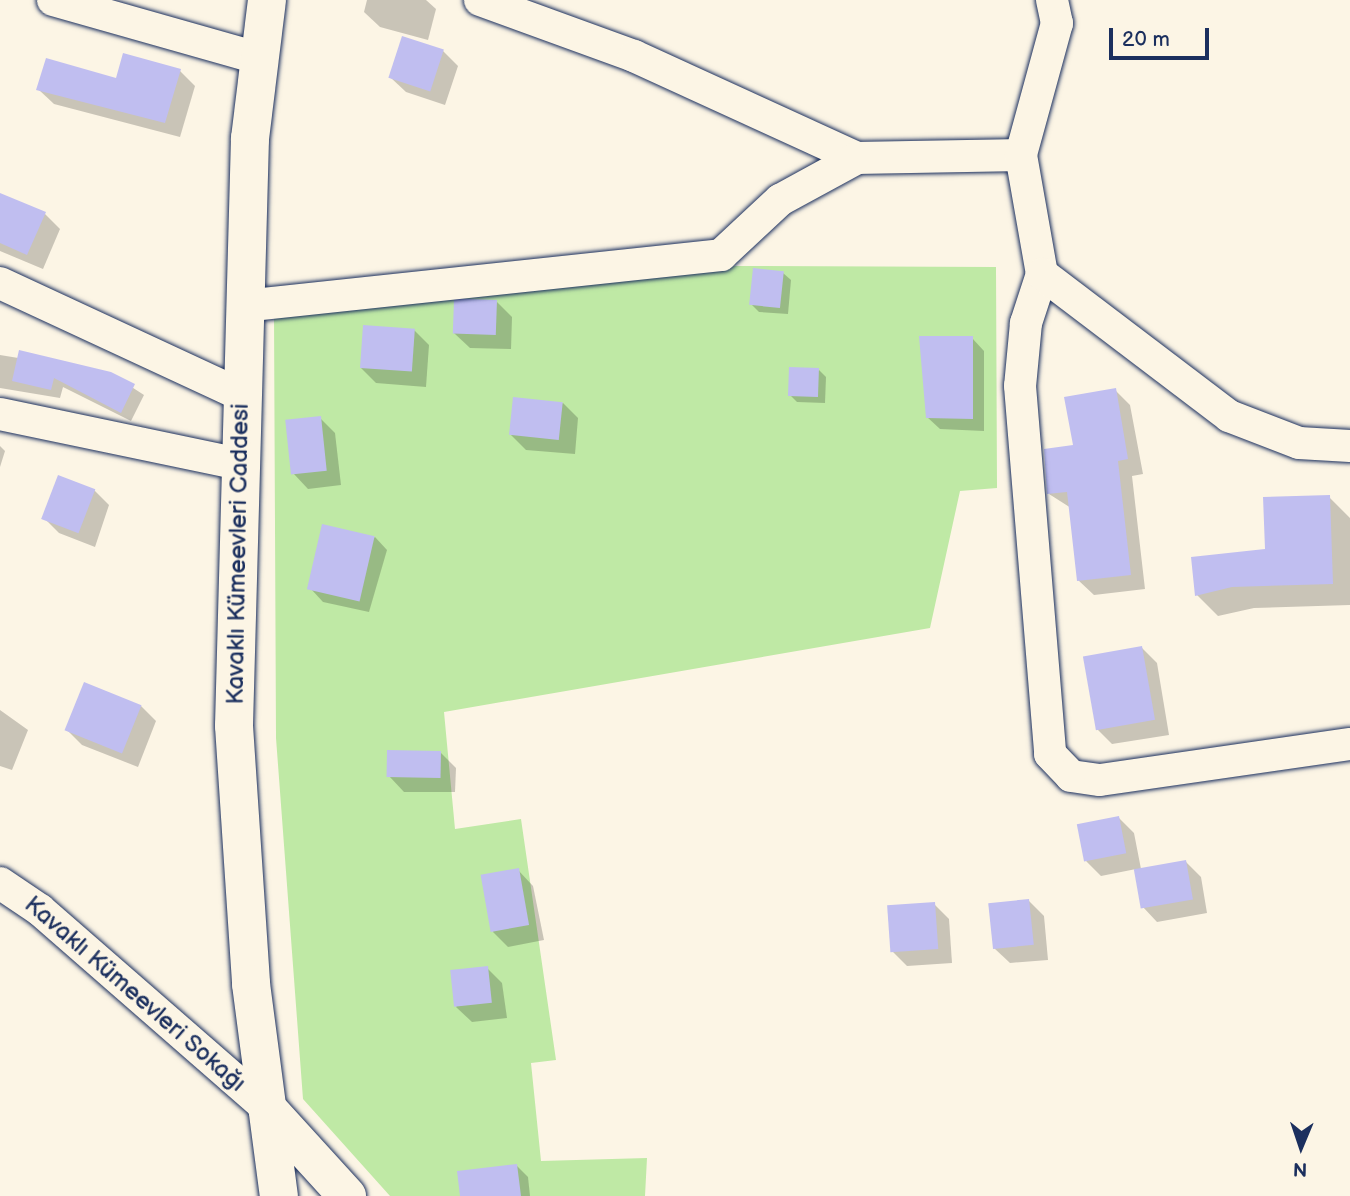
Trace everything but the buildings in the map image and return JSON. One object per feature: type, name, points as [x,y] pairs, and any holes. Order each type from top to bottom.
[{"type":"street","points":[[53,0],[255,57]]},
{"type":"street","name":"Kavaklı Kümeevleri Caddesi","points":[[267,0],[255,57],[241,395],[239,848],[279,1196]]},
{"type":"street","points":[[480,0],[634,56],[857,158],[1021,155]]},
{"type":"street","points":[[1052,0],[1057,23],[1021,155],[1042,274],[1026,323],[1020,386],[1050,754],[1071,776],[1100,780],[1350,744]]},
{"type":"street","points":[[244,306],[721,255],[780,200],[857,158]]},
{"type":"street","points":[[1042,274],[1229,416],[1299,443],[1350,446]]},
{"type":"street","points":[[0,283],[241,395]]},
{"type":"street","points":[[0,414],[239,464]]},
{"type":"street","name":"Kavaklı Kümeevleri Sokağı","points":[[0,883],[40,910],[267,1108]]},
{"type":"street","points":[[267,1108],[347,1196]]},
{"type":"green space","points":[[731,266],[996,267],[997,488],[960,491],[930,628],[444,712],[455,829],[521,819],[556,1060],[531,1063],[541,1161],[647,1158],[645,1196],[390,1196],[303,1099],[276,738],[274,316]]}]
